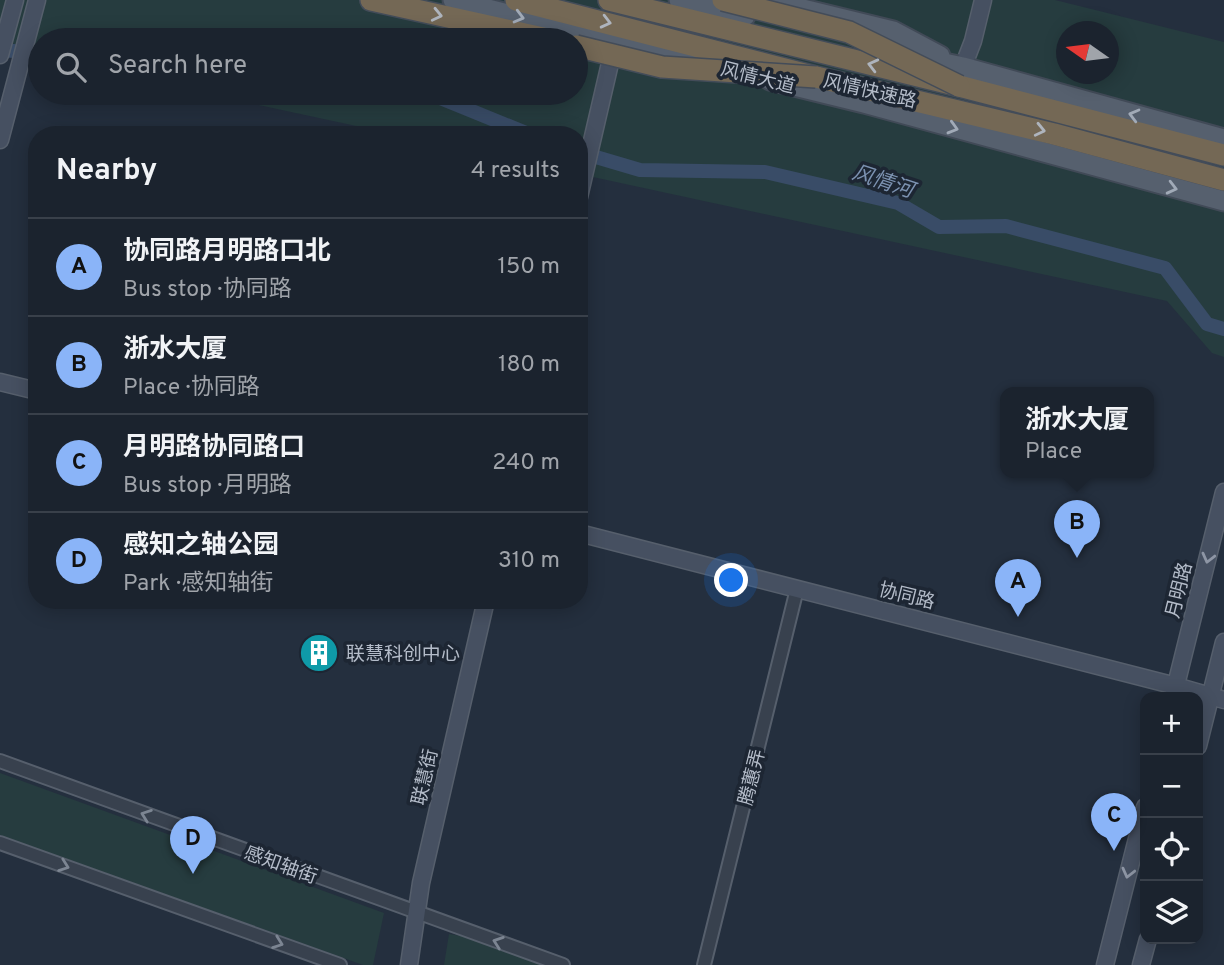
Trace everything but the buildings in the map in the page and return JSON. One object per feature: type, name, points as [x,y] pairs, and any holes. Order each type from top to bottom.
[{"type":"highway","points":[[371,0],[498,28]]},
{"type":"highway","name":"风情快速路","points":[[516,0],[816,78],[1054,134],[1224,180]]},
{"type":"highway","name":"风情快速路","points":[[609,0],[961,77],[1224,155]]},
{"type":"highway","points":[[723,0],[849,32],[961,77]]},
{"type":"highway","points":[[588,49],[662,67],[816,78]]},
{"type":"main road","name":"风情大道","points":[[453,0],[561,28]]},
{"type":"main road","points":[[679,0],[961,77],[1224,139]]},
{"type":"main road","points":[[766,0],[894,31],[961,77]]},
{"type":"main road","name":"风情大道","points":[[588,35],[863,103],[1224,201]]},
{"type":"street","points":[[0,55],[15,0]]},
{"type":"street","points":[[30,28],[37,0]]},
{"type":"street","points":[[961,77],[983,0]]},
{"type":"street","points":[[0,140],[28,36]]},
{"type":"street","points":[[588,160],[615,42]]},
{"type":"street","points":[[0,382],[28,389]]},
{"type":"street","name":"月明路","points":[[1175,691],[1224,492]]},
{"type":"street","name":"协同路","points":[[588,535],[1175,691],[1217,698]]},
{"type":"street","name":"腾蕙弄","points":[[704,965],[797,589]]},
{"type":"street","name":"联慧街","points":[[409,965],[421,883],[484,609]]},
{"type":"street","points":[[1203,733],[1217,698],[1224,642]]},
{"type":"street","name":"感知轴街","points":[[0,761],[563,965]]},
{"type":"street","points":[[1105,965],[1142,818]]},
{"type":"street","points":[[0,843],[340,965]]},
{"type":"street","points":[[1141,965],[1147,944]]},
{"type":"green space","points":[[0,0],[1055,0],[1224,42],[1224,357],[1212,353],[1167,301],[588,176],[588,126],[356,126],[259,105],[588,105],[588,28],[28,28],[28,55],[0,49]]},
{"type":"green space","points":[[0,773],[384,913],[373,965],[363,965],[0,835]]},
{"type":"green space","points":[[449,934],[467,937],[564,965],[444,965]]},
{"type":"waterway","name":"风情河","points":[[0,50],[28,52]]},
{"type":"waterway","name":"风情河","points":[[457,105],[509,126]]},
{"type":"waterway","name":"风情河","points":[[588,155],[640,170],[765,172],[898,203],[939,227],[1006,226],[1165,268],[1207,324],[1224,329]]},
{"type":"place","name":"浙水大厦","points":[[1077,558]]},
{"type":"place","name":"协同路月明路口北","points":[[1018,617]]},
{"type":"place","name":"联慧科创中心","points":[[319,653]]},
{"type":"place","name":"月明路协同路口","points":[[1114,851]]},
{"type":"place","name":"感知之轴公园","points":[[193,874]]}]
